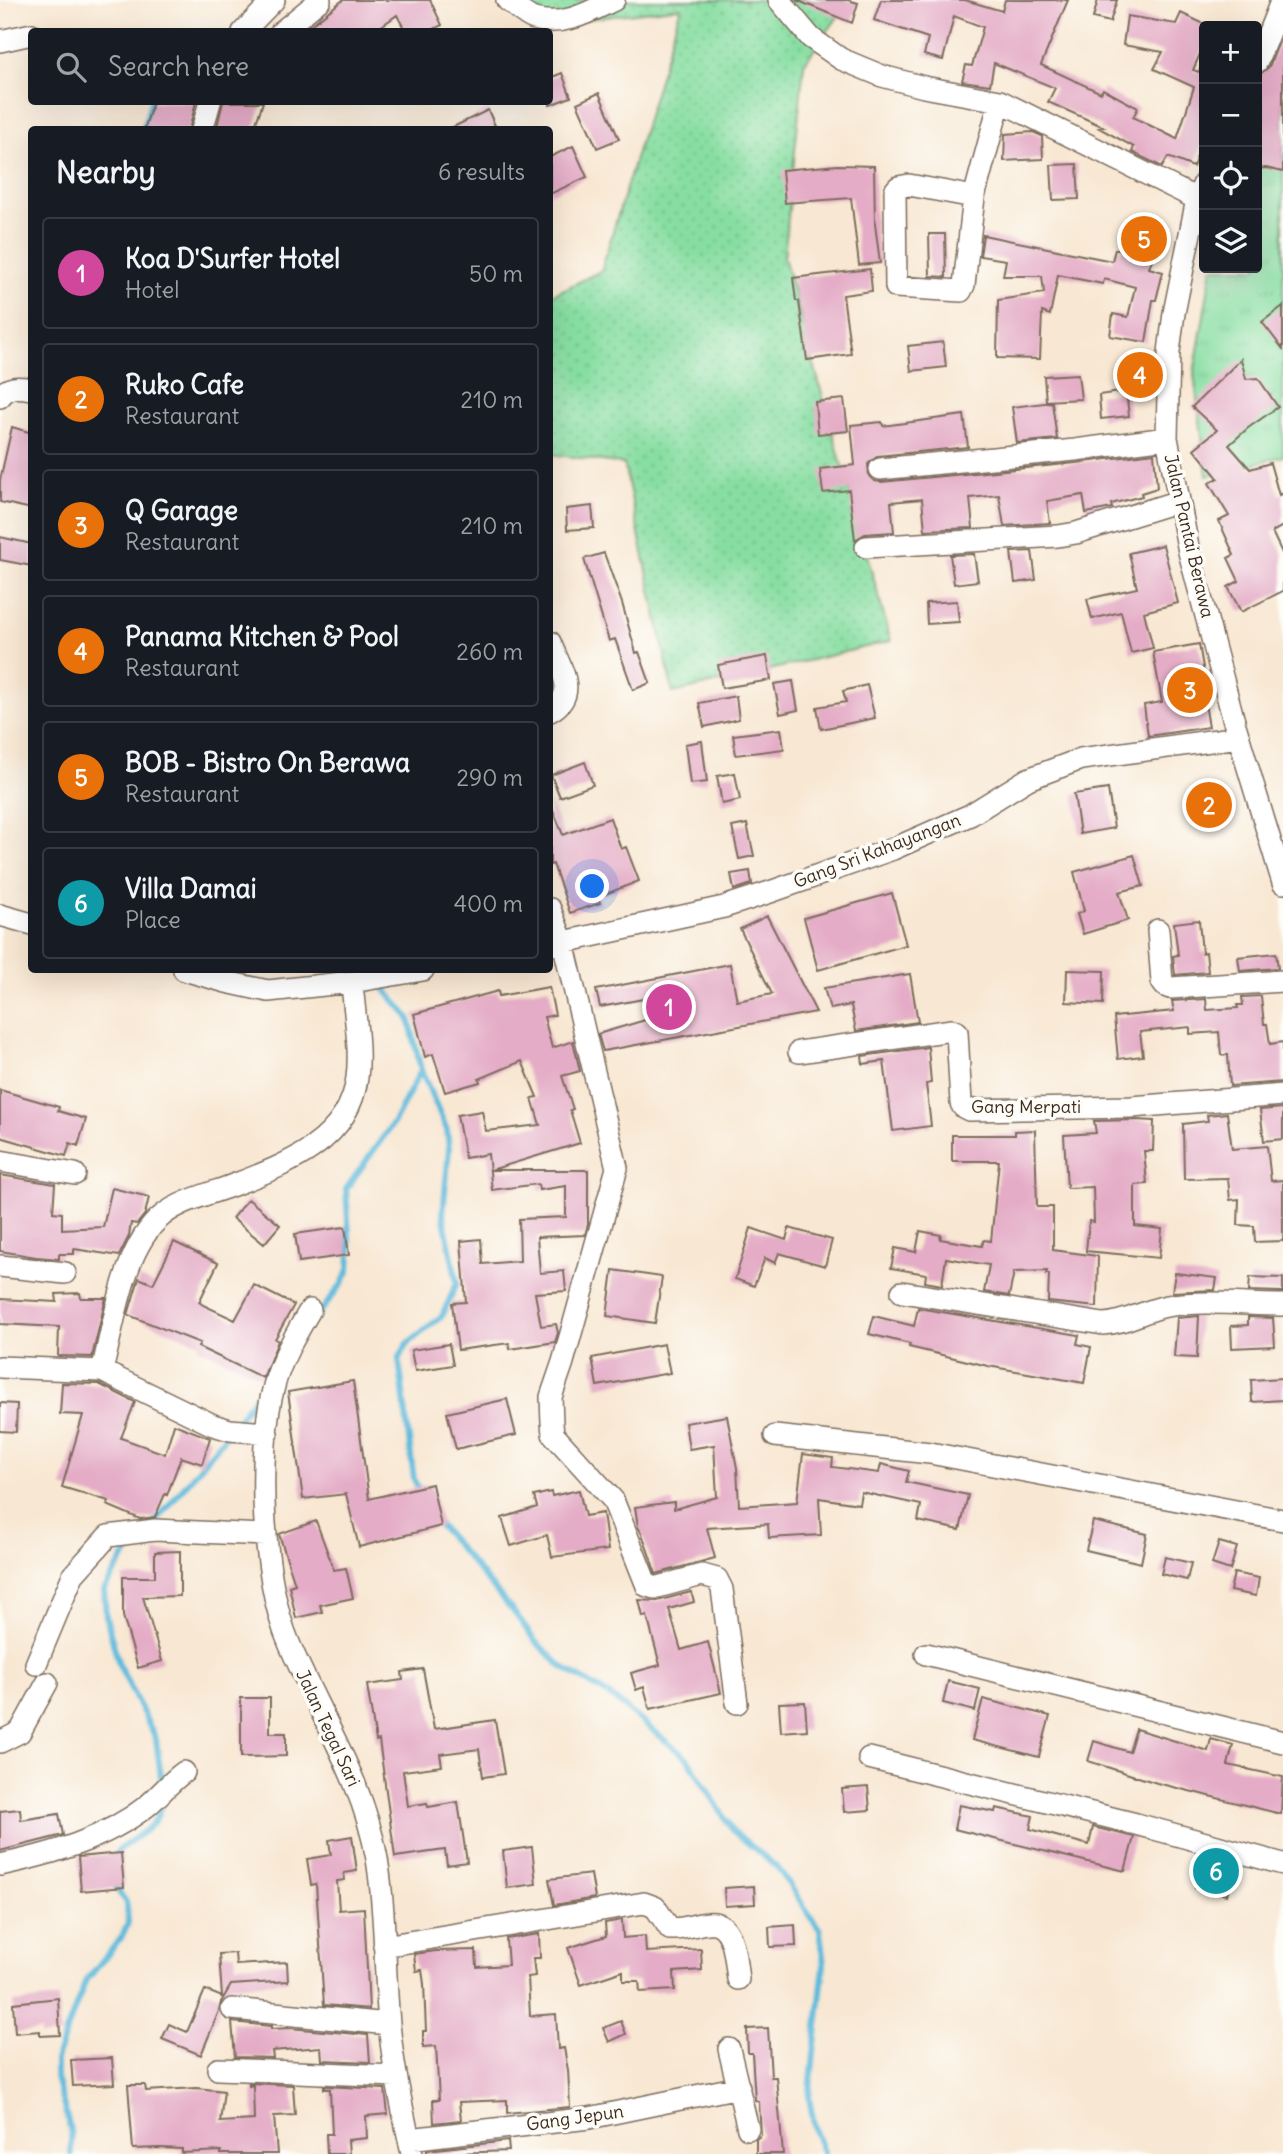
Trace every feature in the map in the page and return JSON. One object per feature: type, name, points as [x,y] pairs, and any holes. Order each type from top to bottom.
[{"type":"street","points":[[247,28],[274,0]]},
{"type":"street","points":[[286,28],[320,0]]},
{"type":"street","points":[[507,0],[533,19],[561,22],[582,16],[614,0]]},
{"type":"street","points":[[764,0],[782,4],[811,38],[841,59],[882,76],[1000,101],[1199,190]]},
{"type":"street","points":[[1262,49],[1280,4]]},
{"type":"street","points":[[1,42],[28,35]]},
{"type":"street","points":[[974,197],[909,185],[898,187],[895,191],[896,287],[961,291],[964,285],[974,197],[1000,101]]},
{"type":"street","points":[[203,126],[209,105]]},
{"type":"street","name":"Jalan Pantai Berawa","points":[[1199,200],[1174,313],[1169,352],[1167,438],[1189,552],[1239,737],[1283,883]]},
{"type":"street","points":[[0,397],[5,390],[17,387],[28,388]]},
{"type":"street","points":[[880,469],[1167,438]]},
{"type":"street","points":[[866,547],[1058,536],[1076,533],[1178,501]]},
{"type":"street","points":[[553,650],[566,694],[565,701],[553,709]]},
{"type":"street","name":"Gang Sri Kahayangan","points":[[556,943],[724,907],[893,849],[957,820],[1028,779],[1082,758],[1239,737]]},
{"type":"street","points":[[0,915],[28,924]]},
{"type":"street","points":[[1158,930],[1161,982],[1165,986],[1170,988],[1283,981]]},
{"type":"street","points":[[556,943],[617,1168],[551,1397],[553,1434],[613,1500],[648,1586],[654,1588],[702,1575],[717,1579],[722,1589],[737,1703]]},
{"type":"street","points":[[194,973],[268,991],[405,973]]},
{"type":"street","points":[[102,1371],[127,1268],[162,1215],[270,1171],[312,1150],[335,1129],[354,1094],[357,1077],[352,982]]},
{"type":"street","points":[[1178,997],[1283,990]]},
{"type":"street","name":"Gang Merpati","points":[[799,1052],[952,1030],[959,1036],[961,1103],[969,1110],[1131,1107],[1283,1095]]},
{"type":"street","points":[[0,1161],[75,1174]]},
{"type":"street","points":[[0,1266],[65,1273]]},
{"type":"street","points":[[902,1292],[1103,1325],[1116,1324],[1161,1307],[1183,1304],[1283,1305]]},
{"type":"street","name":"Jalan Tegal Sari","points":[[310,1310],[278,1372],[270,1404],[264,1490],[266,1535],[279,1617],[347,1768],[369,1827],[377,1859],[389,2024],[410,2146]]},
{"type":"street","points":[[0,1367],[102,1371],[213,1425],[230,1430],[267,1433]]},
{"type":"street","points":[[775,1436],[930,1453],[1283,1520]]},
{"type":"street","points":[[36,1664],[73,1575],[108,1536],[155,1530],[266,1535]]},
{"type":"street","points":[[926,1654],[1283,1742]]},
{"type":"street","points":[[0,1742],[20,1732],[47,1684]]},
{"type":"street","points":[[869,1758],[1136,1824],[1283,1864]]},
{"type":"street","points":[[0,1865],[40,1856],[108,1832],[162,1793],[184,1773]]},
{"type":"street","points":[[384,1946],[644,1903],[655,1907],[670,1929],[709,1923],[722,1925],[727,1929],[738,1979]]},
{"type":"street","points":[[232,2009],[389,2024]]},
{"type":"street","points":[[729,2049],[748,2129]]},
{"type":"street","points":[[218,2069],[396,2076]]},
{"type":"street","name":"Gang Jepun","points":[[410,2146],[601,2116],[739,2087]]},
{"type":"green space","points":[[519,0],[845,0],[842,11],[804,64],[784,257],[891,641],[673,693],[624,464],[553,454],[553,295],[601,271],[681,7],[551,24]]},
{"type":"green space","points":[[1283,60],[1283,456],[1207,476],[1194,374],[1211,273],[1262,273],[1262,111]]},
{"type":"building","points":[[343,0],[430,0],[442,25],[436,28],[404,28],[397,15],[379,28],[307,28]]},
{"type":"building","points":[[796,0],[848,0],[858,3],[852,23]]},
{"type":"building","points":[[881,0],[965,0],[1002,11],[1005,0],[1068,0],[1041,65],[1101,93],[1103,89],[1138,108],[1133,117],[1177,139],[1194,87],[1154,69],[1163,52],[1123,45],[1127,16],[1176,24],[1181,13],[1199,22],[1199,56],[1193,70],[1199,72],[1199,151],[1193,167],[1168,157],[1162,167],[1132,152],[1134,147],[1099,128],[1104,127],[1048,102],[1055,88],[994,63],[990,85],[962,81],[966,65],[972,66],[983,27],[954,16],[943,60],[924,55],[928,38],[874,20]]},
{"type":"building","points":[[1098,0],[1117,0],[1110,22],[1093,18]]},
{"type":"building","points":[[1283,32],[1283,172],[1262,168],[1262,73],[1269,67]]},
{"type":"building","points":[[562,73],[571,97],[553,104],[553,77]]},
{"type":"building","points":[[599,93],[619,139],[597,148],[577,103]]},
{"type":"building","points":[[152,105],[195,105],[190,126],[145,126]]},
{"type":"building","points":[[222,105],[262,105],[255,126],[217,126]]},
{"type":"building","points":[[488,110],[495,126],[455,126]]},
{"type":"building","points":[[1033,132],[1042,136],[1043,159],[1004,161],[1005,134]]},
{"type":"building","points":[[573,146],[587,177],[553,193],[553,156]]},
{"type":"building","points":[[1077,164],[1079,199],[1053,200],[1051,165]]},
{"type":"building","points":[[838,165],[874,166],[875,224],[880,263],[859,265],[851,198],[785,203],[782,170]]},
{"type":"building","points":[[1132,222],[1162,232],[1149,268],[1163,272],[1156,300],[1153,300],[1146,342],[1110,336],[1113,314],[1128,317],[1135,287],[1104,279],[1103,284],[1058,275],[1050,315],[1042,312],[1040,359],[997,358],[998,300],[1044,293],[1042,276],[1003,276],[1006,260],[980,256],[983,235],[1112,261],[1115,249],[1122,251]]},
{"type":"building","points":[[929,234],[945,234],[946,277],[930,276]]},
{"type":"building","points":[[870,269],[872,291],[843,295],[851,354],[807,360],[793,278]]},
{"type":"building","points":[[1283,306],[1283,349],[1262,322]]},
{"type":"building","points":[[943,342],[946,367],[911,371],[908,346]]},
{"type":"building","points":[[1135,356],[1152,356],[1152,378],[1135,378]]},
{"type":"building","points":[[1241,359],[1246,379],[1258,378],[1278,407],[1229,445],[1250,469],[1270,463],[1279,495],[1283,493],[1283,526],[1272,532],[1283,555],[1283,591],[1241,612],[1228,587],[1239,581],[1228,558],[1234,555],[1219,521],[1229,516],[1209,483],[1218,478],[1194,449],[1217,430],[1192,407]]},
{"type":"building","points":[[1078,374],[1081,399],[1046,401],[1044,376]]},
{"type":"building","points":[[1126,391],[1129,416],[1101,419],[1099,395]]},
{"type":"building","points":[[844,399],[848,431],[818,434],[815,402]]},
{"type":"building","points":[[1052,402],[1057,439],[1017,443],[1012,407]]},
{"type":"building","points":[[964,415],[968,447],[878,456],[868,464],[869,476],[874,481],[881,482],[1154,453],[1157,488],[1141,493],[1142,496],[1111,504],[1112,508],[1086,513],[1083,495],[1047,501],[1050,523],[1004,526],[999,495],[970,498],[973,528],[925,530],[922,499],[891,502],[894,532],[865,534],[855,540],[849,490],[823,493],[820,469],[855,465],[851,425],[882,422],[883,426]]},
{"type":"building","points":[[12,427],[28,432],[28,508],[0,502],[0,480]]},
{"type":"building","points":[[592,506],[594,528],[567,530],[566,509]]},
{"type":"building","points":[[0,537],[28,543],[28,565],[0,560]]},
{"type":"building","points":[[1163,545],[1178,603],[1144,612],[1153,648],[1131,653],[1121,612],[1092,619],[1087,599],[1137,588],[1129,553]]},
{"type":"building","points":[[1032,551],[1036,580],[1015,583],[1011,552]]},
{"type":"building","points":[[604,553],[636,653],[639,652],[650,683],[633,690],[615,639],[609,641],[584,559]]},
{"type":"building","points":[[974,554],[978,581],[954,584],[950,555]]},
{"type":"building","points":[[957,601],[959,622],[927,624],[926,603]]},
{"type":"building","points":[[1199,644],[1209,727],[1148,736],[1144,705],[1162,702],[1153,652]]},
{"type":"building","points":[[767,656],[771,680],[722,688],[718,665]]},
{"type":"building","points":[[793,681],[798,710],[780,714],[774,684]]},
{"type":"building","points":[[867,685],[875,718],[821,729],[817,707],[846,702],[843,691]]},
{"type":"building","points":[[736,696],[739,719],[704,727],[699,703]]},
{"type":"building","points":[[781,729],[784,749],[736,755],[733,735]]},
{"type":"building","points":[[702,741],[707,782],[690,784],[685,744]]},
{"type":"building","points":[[585,762],[593,785],[560,797],[553,774]]},
{"type":"building","points":[[735,773],[740,800],[722,804],[717,776]]},
{"type":"building","points":[[1108,789],[1114,828],[1080,834],[1074,794]]},
{"type":"building","points":[[553,810],[563,835],[610,818],[621,849],[626,847],[639,881],[598,897],[600,903],[570,913],[553,864]]},
{"type":"building","points":[[747,824],[754,856],[739,859],[732,827]]},
{"type":"building","points":[[1134,855],[1143,886],[1119,892],[1128,920],[1083,934],[1077,914],[1084,911],[1074,872]]},
{"type":"building","points":[[750,871],[752,884],[734,890],[731,874]]},
{"type":"building","points":[[892,893],[906,945],[818,970],[804,918]]},
{"type":"building","points":[[767,916],[816,1012],[603,1051],[598,1034],[669,1013],[665,995],[600,1007],[596,990],[730,964],[737,1001],[772,994],[740,929]]},
{"type":"building","points":[[1199,920],[1202,953],[1206,952],[1208,972],[1175,975],[1173,956],[1178,955],[1174,923]]},
{"type":"building","points":[[1276,953],[1278,968],[1240,971],[1238,957]]},
{"type":"building","points":[[1067,970],[1104,971],[1103,1004],[1066,1002]]},
{"type":"building","points":[[910,974],[918,1022],[856,1031],[851,1005],[830,1009],[824,988]]},
{"type":"building","points":[[549,987],[555,1015],[544,1017],[552,1048],[573,1041],[580,1071],[562,1076],[580,1143],[491,1170],[588,1170],[588,1224],[585,1235],[537,1237],[540,1273],[564,1271],[566,1291],[535,1293],[541,1326],[556,1324],[558,1333],[555,1342],[510,1349],[509,1343],[458,1350],[452,1303],[466,1302],[461,1241],[481,1239],[483,1264],[520,1261],[519,1219],[566,1217],[566,1186],[539,1190],[538,1184],[492,1190],[488,1154],[465,1158],[457,1115],[482,1111],[486,1131],[540,1125],[532,1098],[537,1097],[522,1061],[479,1079],[480,1082],[445,1092],[433,1054],[425,1057],[414,1014],[498,991],[499,996]]},
{"type":"building","points":[[1261,996],[1264,1024],[1267,1024],[1270,1044],[1283,1042],[1283,1082],[1230,1086],[1228,1055],[1221,1055],[1219,1032],[1190,1034],[1190,1027],[1140,1032],[1143,1056],[1118,1059],[1114,1017],[1174,1011],[1172,1001],[1206,999],[1207,1010],[1238,1008],[1237,1005],[1243,1005],[1242,997]]},
{"type":"building","points":[[928,1047],[931,1083],[926,1084],[931,1126],[893,1131],[884,1061],[863,1064],[862,1056]]},
{"type":"building","points":[[0,1090],[59,1107],[58,1111],[86,1119],[78,1146],[70,1143],[66,1156],[0,1137]]},
{"type":"building","points":[[1283,1108],[1283,1139],[1264,1141],[1260,1110]]},
{"type":"building","points":[[1227,1113],[1232,1149],[1267,1146],[1271,1181],[1283,1180],[1283,1241],[1255,1242],[1254,1226],[1238,1225],[1239,1199],[1230,1200],[1228,1178],[1184,1179],[1183,1124],[1208,1121],[1207,1115]]},
{"type":"building","points":[[1094,1121],[1154,1121],[1153,1151],[1144,1151],[1147,1184],[1135,1185],[1135,1226],[1162,1229],[1159,1258],[1086,1251],[1089,1221],[1094,1222],[1093,1187],[1067,1188],[1064,1135],[1096,1133]]},
{"type":"building","points":[[1035,1130],[1037,1207],[1053,1207],[1053,1250],[1098,1256],[1097,1307],[1048,1302],[1047,1271],[1014,1272],[1009,1296],[984,1292],[989,1265],[946,1258],[942,1285],[925,1282],[926,1274],[891,1268],[895,1248],[916,1252],[920,1231],[941,1235],[940,1239],[982,1246],[984,1240],[991,1241],[999,1161],[952,1161],[952,1135],[1015,1135],[1015,1131]]},
{"type":"building","points":[[0,1175],[55,1184],[53,1212],[62,1213],[62,1229],[103,1227],[112,1188],[149,1197],[145,1214],[137,1224],[131,1223],[129,1236],[119,1256],[74,1249],[74,1254],[59,1254],[59,1259],[36,1257],[0,1251]]},
{"type":"building","points":[[248,1199],[280,1225],[264,1244],[232,1218]]},
{"type":"building","points":[[345,1227],[349,1255],[299,1262],[295,1234]]},
{"type":"building","points":[[751,1228],[786,1240],[789,1228],[832,1240],[825,1266],[779,1253],[775,1263],[765,1258],[754,1286],[735,1279]]},
{"type":"building","points":[[174,1242],[218,1263],[199,1302],[203,1305],[235,1320],[254,1285],[294,1305],[275,1339],[278,1341],[263,1378],[198,1347],[200,1343],[128,1315],[139,1278],[153,1284]]},
{"type":"building","points":[[613,1270],[662,1277],[655,1323],[607,1316]]},
{"type":"building","points":[[1175,1273],[1217,1278],[1215,1290],[1172,1292]]},
{"type":"building","points":[[1250,1277],[1283,1278],[1283,1292],[1249,1291]]},
{"type":"building","points":[[80,1293],[81,1298],[106,1298],[92,1357],[58,1356],[59,1327],[0,1324],[0,1299],[57,1302],[56,1294]]},
{"type":"building","points":[[918,1308],[1079,1335],[1077,1344],[1091,1347],[1084,1383],[988,1366],[909,1347],[910,1344],[869,1334],[874,1316],[914,1326]]},
{"type":"building","points":[[1199,1316],[1197,1358],[1174,1357],[1177,1318]]},
{"type":"building","points":[[1248,1317],[1273,1318],[1275,1346],[1232,1348],[1231,1326],[1248,1325]]},
{"type":"building","points":[[449,1344],[453,1365],[415,1371],[411,1350]]},
{"type":"building","points":[[664,1344],[670,1373],[597,1386],[592,1358]]},
{"type":"building","points":[[1283,1378],[1283,1400],[1252,1402],[1251,1380]]},
{"type":"building","points":[[353,1381],[369,1499],[432,1484],[441,1526],[359,1547],[346,1494],[303,1499],[288,1392]]},
{"type":"building","points":[[62,1383],[99,1384],[135,1402],[121,1438],[165,1454],[174,1424],[210,1438],[202,1464],[181,1457],[167,1495],[165,1494],[155,1517],[140,1519],[107,1505],[109,1501],[62,1487],[83,1415],[60,1414]]},
{"type":"building","points":[[507,1399],[516,1435],[456,1449],[447,1413]]},
{"type":"building","points":[[0,1403],[17,1404],[16,1432],[0,1431]]},
{"type":"building","points":[[727,1416],[737,1468],[739,1506],[797,1502],[803,1454],[833,1458],[832,1467],[879,1473],[881,1464],[909,1471],[906,1482],[968,1495],[960,1530],[918,1521],[921,1505],[861,1492],[859,1504],[819,1498],[821,1535],[769,1538],[768,1524],[707,1528],[715,1558],[656,1574],[638,1527],[635,1507],[674,1502],[674,1509],[717,1497],[714,1445],[689,1449],[685,1423]]},
{"type":"building","points":[[579,1490],[585,1516],[603,1513],[608,1550],[552,1557],[547,1535],[511,1546],[502,1518],[537,1507],[534,1496],[551,1492],[552,1496]]},
{"type":"building","points":[[316,1521],[334,1570],[346,1568],[353,1598],[320,1605],[322,1612],[296,1618],[289,1586],[295,1584],[279,1534]]},
{"type":"building","points":[[1093,1521],[1147,1534],[1141,1563],[1086,1550]]},
{"type":"building","points":[[1219,1542],[1237,1547],[1230,1570],[1212,1564]]},
{"type":"building","points":[[180,1551],[180,1596],[143,1597],[162,1661],[138,1668],[123,1616],[123,1577],[155,1577],[155,1552]]},
{"type":"building","points":[[1165,1557],[1191,1563],[1187,1580],[1161,1574]]},
{"type":"building","points":[[1234,1573],[1259,1578],[1256,1596],[1230,1591]]},
{"type":"building","points":[[691,1592],[694,1602],[669,1609],[681,1650],[708,1642],[721,1693],[650,1709],[644,1687],[636,1690],[631,1673],[660,1665],[647,1616],[643,1617],[639,1600],[657,1601]]},
{"type":"building","points":[[423,1669],[434,1729],[495,1720],[504,1774],[483,1777],[479,1749],[440,1754],[442,1766],[403,1771],[408,1806],[427,1803],[428,1807],[458,1802],[467,1862],[447,1865],[445,1850],[395,1857],[379,1740],[376,1741],[367,1685],[403,1680],[402,1672]]},
{"type":"building","points":[[948,1681],[980,1689],[975,1711],[943,1703]]},
{"type":"building","points":[[241,1698],[270,1698],[270,1733],[286,1733],[286,1756],[241,1757]]},
{"type":"building","points":[[983,1699],[1050,1716],[1039,1757],[972,1740]]},
{"type":"building","points":[[805,1702],[807,1730],[781,1732],[779,1703]]},
{"type":"building","points":[[1136,1729],[1208,1751],[1211,1739],[1233,1745],[1228,1765],[1283,1777],[1281,1814],[1157,1783],[1088,1761],[1094,1741],[1129,1752]]},
{"type":"building","points":[[868,1787],[870,1810],[844,1812],[842,1789]]},
{"type":"building","points":[[959,1805],[995,1812],[996,1808],[1033,1816],[1030,1829],[1089,1845],[1093,1827],[1134,1837],[1125,1871],[954,1829]]},
{"type":"building","points":[[20,1809],[21,1820],[59,1814],[63,1835],[0,1851],[0,1811]]},
{"type":"building","points":[[352,1836],[357,1871],[344,1873],[345,1880],[337,1881],[339,1910],[364,1908],[369,2009],[324,2005],[316,1884],[311,1885],[307,1859],[331,1855],[329,1840]]},
{"type":"building","points":[[532,1847],[536,1884],[507,1888],[503,1851]]},
{"type":"building","points":[[121,1853],[124,1887],[81,1891],[78,1857]]},
{"type":"building","points":[[1203,1856],[1234,1864],[1227,1895],[1195,1888]]},
{"type":"building","points":[[591,1874],[595,1898],[554,1905],[549,1879]]},
{"type":"building","points":[[754,1886],[755,1904],[725,1906],[724,1888]]},
{"type":"building","points":[[622,1920],[623,1938],[645,1936],[646,1952],[701,1949],[702,1970],[674,1972],[675,1990],[640,1992],[639,1981],[623,1981],[623,1971],[581,1985],[568,1948],[606,1936],[605,1923]]},
{"type":"building","points":[[795,1925],[796,1946],[770,1947],[769,1927]]},
{"type":"building","points":[[539,1934],[540,1958],[533,1958],[535,1976],[528,1977],[530,2016],[556,2014],[558,2049],[564,2048],[568,2070],[570,2107],[507,2113],[507,2100],[459,2102],[461,2120],[434,2123],[433,2100],[439,2100],[436,2046],[423,2047],[423,2031],[426,2031],[424,1984],[422,1970],[416,1971],[414,1954],[476,1950],[477,1967],[508,1965],[506,1939]]},
{"type":"building","points":[[235,1953],[236,1965],[287,1962],[288,1981],[231,1985],[221,2002],[201,2055],[162,2039],[169,2024],[187,2032],[205,1990],[222,1997],[219,1954]]},
{"type":"building","points":[[58,1998],[60,2035],[40,2036],[40,2031],[15,2033],[13,2003]]},
{"type":"building","points":[[621,2021],[626,2034],[609,2042],[603,2028]]},
{"type":"building","points":[[232,2022],[271,2026],[271,2029],[290,2028],[368,2035],[370,2062],[322,2060],[321,2047],[272,2051],[273,2058],[235,2057]]},
{"type":"building","points":[[768,2028],[771,2077],[776,2077],[783,2154],[756,2154],[756,2139],[761,2135],[759,2102],[755,2100],[752,2053],[748,2053],[747,2029]]},
{"type":"building","points":[[112,2058],[114,2084],[73,2086],[71,2060]]},
{"type":"building","points":[[249,2083],[293,2085],[295,2115],[274,2116],[277,2154],[221,2154],[221,2151],[182,2153],[182,2149],[133,2149],[128,2085],[145,2085],[146,2091],[196,2088],[224,2091],[220,2122],[254,2120],[253,2085],[249,2086]]},
{"type":"building","points":[[324,2086],[385,2089],[388,2114],[366,2116],[367,2138],[348,2140],[349,2154],[327,2154],[326,2134],[332,2134],[330,2089],[324,2089]]},
{"type":"building","points":[[508,2141],[509,2151],[427,2154],[427,2150]]},
{"type":"waterway","points":[[144,126],[150,105]]},
{"type":"waterway","points":[[315,1319],[349,1270],[346,1189],[394,1122],[421,1070],[409,1018],[386,990],[382,980]]},
{"type":"waterway","points":[[420,1492],[414,1480],[399,1359],[407,1344],[442,1316],[457,1283],[443,1214],[449,1149],[447,1130],[421,1070]]},
{"type":"waterway","points":[[234,1424],[268,1380]]},
{"type":"waterway","points":[[153,1525],[228,1433]]},
{"type":"waterway","points":[[435,1520],[513,1611],[535,1641],[562,1667],[612,1697],[688,1759],[733,1831],[778,1868],[820,1930],[824,1965],[809,2098],[816,2134],[824,2154]]},
{"type":"waterway","points":[[141,1538],[123,1559],[104,1590],[106,1617],[119,1665],[156,1739],[162,1785]]},
{"type":"waterway","points":[[113,1858],[119,1850],[148,1828],[159,1813],[161,1802]]},
{"type":"waterway","points":[[71,2154],[71,2132],[56,2078],[56,2059],[85,1982],[121,1938],[128,1923],[127,1905],[112,1881]]},
{"type":"place","name":"BOB - Bistro On Berawa","points":[[1144,239]]},
{"type":"place","name":"Panama Kitchen & Pool","points":[[1140,375]]},
{"type":"place","name":"Q Garage","points":[[1190,690]]},
{"type":"place","name":"Ruko Cafe","points":[[1209,805]]},
{"type":"place","name":"Koa D'Surfer Hotel","points":[[669,1007]]},
{"type":"place","name":"Villa Damai","points":[[1216,1871]]}]
